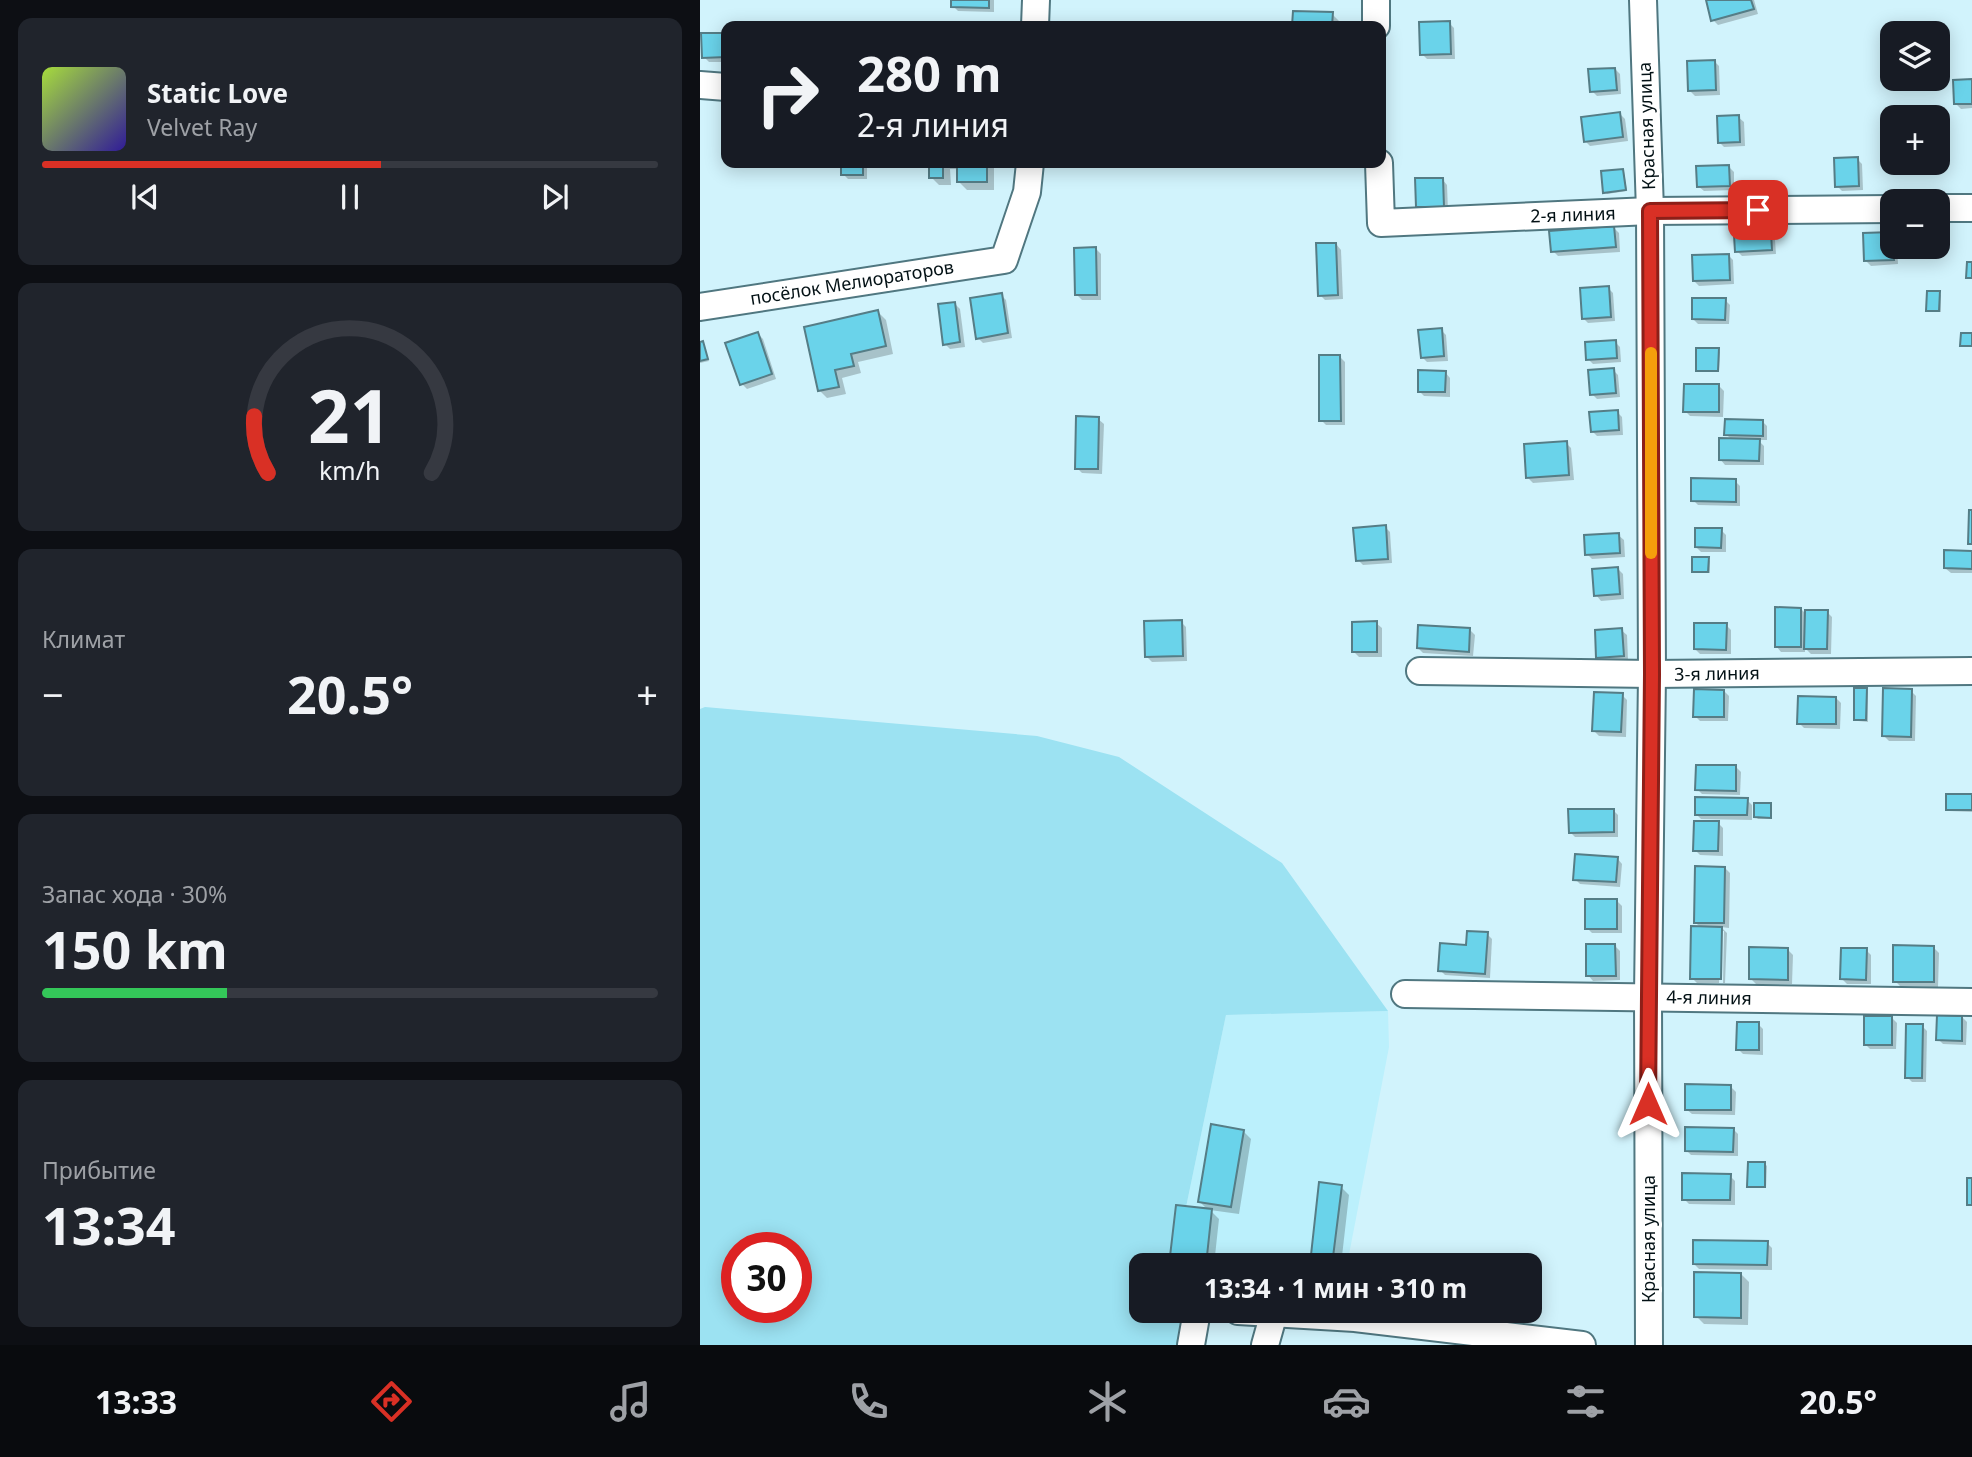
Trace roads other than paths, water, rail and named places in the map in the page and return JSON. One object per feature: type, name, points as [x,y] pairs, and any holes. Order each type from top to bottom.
[{"type":"street","points":[[1035,0],[1035,21]]},
{"type":"street","points":[[1376,0],[1376,21]]},
{"type":"street","name":"Красная улица","points":[[1643,0],[1650,211],[1652,674],[1648,996],[1649,1345]]},
{"type":"street","points":[[700,85],[721,87]]},
{"type":"street","name":"посёлок Мелиораторов","points":[[700,307],[1004,260],[1027,192],[1029,168]]},
{"type":"street","name":"2-я линия","points":[[1379,168],[1381,223],[1650,211],[1880,209]]},
{"type":"street","points":[[1950,208],[1972,208]]},
{"type":"street","name":"3-я линия","points":[[1420,671],[1652,674],[1972,671]]},
{"type":"street","name":"4-я линия","points":[[1405,993],[1972,1002]]},
{"type":"street","points":[[1191,1345],[1195,1323]]},
{"type":"street","points":[[1265,1345],[1271,1323]]},
{"type":"street","points":[[1397,1323],[1582,1345]]}]
